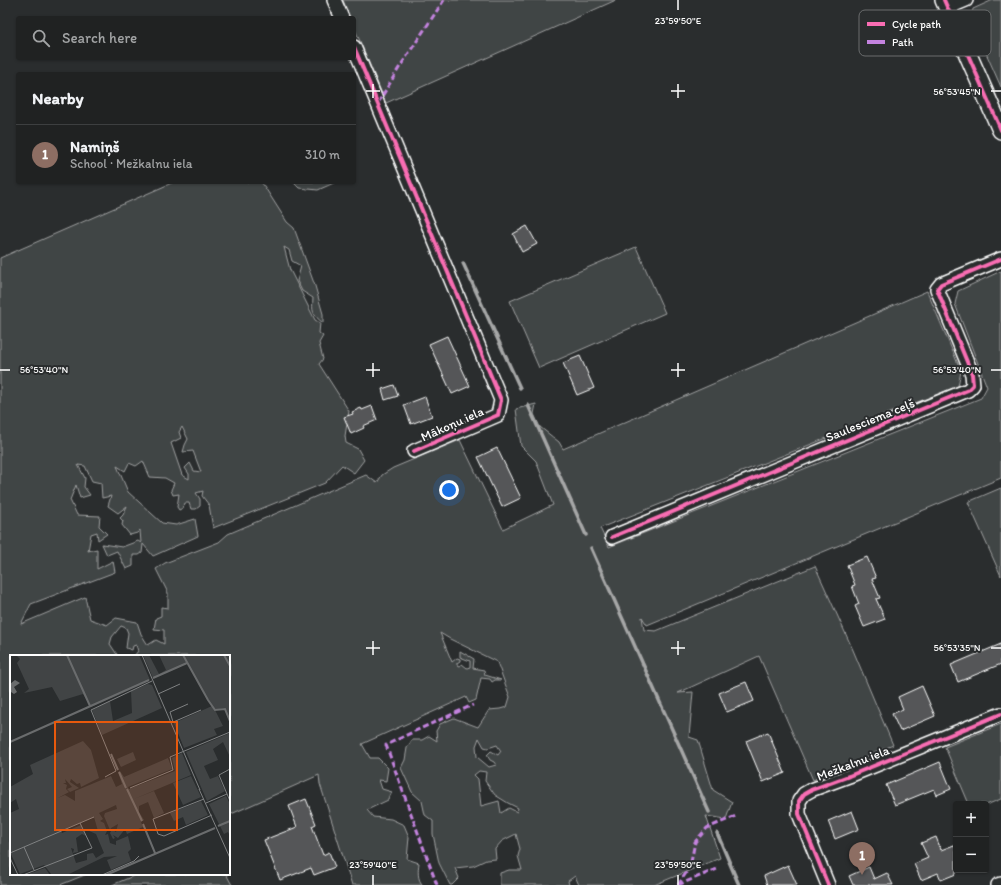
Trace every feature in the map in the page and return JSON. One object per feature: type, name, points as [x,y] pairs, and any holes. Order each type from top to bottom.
[{"type":"street","points":[[334,0],[341,16]]},
{"type":"street","points":[[945,4],[966,0]]},
{"type":"street","name":"Mākoņu iela","points":[[356,52],[501,400],[498,414],[414,451]]},
{"type":"street","points":[[968,56],[1001,130]]},
{"type":"street","name":"Saulesciema ceļš","points":[[612,538],[968,390],[973,386],[972,374],[937,289],[941,284],[1001,259]]},
{"type":"street","name":"Mežkalnu iela","points":[[828,885],[798,814],[799,801],[804,794],[1001,714]]},
{"type":"shaded area","points":[[343,0],[616,0],[386,103],[356,32],[356,16],[349,16]]},
{"type":"shaded area","points":[[993,0],[1001,0],[1001,87],[987,56],[991,56],[991,10],[973,9]]},
{"type":"shaded area","points":[[169,184],[262,184],[287,222],[294,228],[315,286],[323,314],[323,323],[314,312],[313,298],[302,291],[297,281],[301,266],[292,261],[289,250],[284,247],[290,270],[315,320],[320,323],[319,333],[323,336],[319,343],[323,359],[319,364],[349,411],[345,436],[346,443],[358,449],[364,460],[354,473],[342,465],[325,483],[213,528],[209,505],[202,496],[203,491],[196,493],[200,499],[200,506],[196,509],[191,509],[189,503],[185,503],[183,508],[179,510],[177,507],[179,494],[173,495],[171,490],[174,483],[165,478],[150,477],[143,461],[136,466],[129,463],[125,471],[117,466],[128,492],[162,523],[176,525],[195,519],[198,536],[153,556],[143,544],[142,553],[139,555],[133,555],[133,566],[126,569],[117,551],[107,555],[102,544],[122,547],[138,541],[141,543],[140,530],[137,533],[130,535],[122,525],[123,521],[120,518],[127,506],[118,513],[108,506],[111,496],[102,498],[101,483],[92,481],[85,466],[78,465],[85,478],[84,487],[90,495],[80,498],[76,485],[70,500],[77,515],[100,516],[99,526],[107,534],[98,540],[97,532],[91,534],[88,551],[97,549],[97,569],[113,561],[115,572],[31,604],[21,624],[85,597],[90,619],[107,625],[116,618],[137,622],[141,634],[148,645],[156,640],[164,644],[164,630],[154,629],[156,618],[161,616],[161,607],[168,608],[168,593],[156,569],[165,563],[219,542],[228,534],[366,475],[377,483],[382,475],[393,468],[460,440],[503,529],[553,505],[536,461],[521,446],[516,409],[536,404],[534,414],[540,427],[559,442],[563,449],[927,291],[961,371],[958,386],[600,528],[609,547],[981,398],[987,387],[955,304],[958,291],[1001,271],[1001,478],[647,625],[642,617],[644,630],[656,631],[815,566],[853,650],[893,745],[813,780],[759,656],[678,693],[693,692],[689,737],[698,740],[713,790],[732,802],[726,819],[706,816],[720,858],[654,885],[579,885],[575,876],[568,881],[569,885],[500,885],[500,873],[509,870],[522,870],[518,856],[520,849],[516,834],[502,841],[495,849],[496,859],[486,860],[473,866],[455,868],[459,878],[452,885],[450,885],[439,863],[433,834],[433,821],[425,815],[422,801],[412,792],[401,768],[405,760],[407,748],[412,740],[422,740],[429,736],[437,741],[436,731],[440,724],[454,718],[478,727],[489,710],[507,707],[510,697],[497,662],[440,633],[452,662],[457,658],[460,659],[460,661],[457,665],[459,666],[462,664],[467,668],[470,667],[470,661],[460,657],[460,651],[474,659],[473,668],[484,670],[485,675],[501,680],[495,680],[492,682],[490,679],[481,678],[476,700],[469,703],[466,697],[362,744],[370,758],[378,758],[388,768],[386,781],[379,780],[382,789],[392,792],[388,800],[367,810],[373,817],[391,819],[404,825],[409,837],[407,859],[419,863],[419,878],[423,885],[352,885],[320,784],[319,775],[230,815],[230,655],[135,655],[138,651],[136,645],[133,646],[132,650],[126,648],[128,633],[126,628],[121,626],[112,637],[110,644],[117,655],[10,655],[10,875],[85,875],[60,885],[0,885],[0,258]],"holes":[[[182,427],[188,439],[183,452],[193,451],[201,472],[194,471],[190,463],[185,468],[189,474],[189,479],[182,475],[171,443],[181,438],[179,432]],[[479,738],[484,747],[488,748],[497,745],[501,751],[498,755],[491,751],[487,755],[496,765],[489,767],[477,757],[476,746]],[[479,771],[486,772],[485,781],[495,795],[518,808],[517,812],[509,808],[501,813],[499,801],[481,806],[478,779],[474,775]]]},
{"type":"shaded area","points":[[295,184],[332,184],[318,190],[299,188]]},
{"type":"shaded area","points":[[636,247],[665,313],[539,368],[510,301]]},
{"type":"shaded area","points":[[1001,488],[1001,576],[968,502]]},
{"type":"shaded area","points":[[1001,724],[1001,799],[989,804],[989,801],[968,801],[945,747]]},
{"type":"shaded area","points":[[136,875],[227,875],[232,885],[112,885]]},
{"type":"building","points":[[527,226],[537,244],[522,252],[513,234]]},
{"type":"building","points":[[447,336],[470,386],[452,394],[429,344]]},
{"type":"building","points":[[580,356],[594,388],[577,395],[563,363]]},
{"type":"building","points":[[394,385],[398,396],[385,400],[382,389]]},
{"type":"building","points":[[425,397],[432,416],[411,424],[404,405]]},
{"type":"building","points":[[372,406],[377,420],[363,426],[364,428],[351,434],[344,417],[353,414],[352,412],[361,408],[362,410]]},
{"type":"building","points":[[497,448],[521,498],[502,507],[478,457]]},
{"type":"building","points":[[867,557],[876,578],[872,579],[880,598],[876,599],[885,619],[864,627],[855,606],[859,604],[852,586],[855,585],[847,565]]},
{"type":"building","points":[[1001,644],[1001,664],[958,682],[951,665]]},
{"type":"building","points":[[746,682],[754,701],[727,712],[719,693]]},
{"type":"building","points":[[922,686],[935,716],[900,731],[892,714],[903,709],[898,697]]},
{"type":"building","points":[[768,732],[785,773],[763,782],[746,741]]},
{"type":"building","points":[[940,762],[951,789],[937,795],[934,789],[895,805],[886,785]]},
{"type":"building","points":[[306,799],[316,824],[312,826],[323,855],[329,852],[335,867],[314,875],[311,868],[280,880],[264,840],[297,827],[289,806]]},
{"type":"building","points":[[852,811],[859,829],[835,839],[828,821]]},
{"type":"building","points":[[936,837],[941,850],[953,845],[953,873],[956,874],[941,880],[938,873],[921,880],[914,864],[928,858],[921,843]]},
{"type":"building","points":[[788,865],[797,885],[767,885],[764,876]]},
{"type":"building","points":[[869,867],[874,879],[887,873],[893,885],[853,885],[849,876]]},
{"type":"waterway","points":[[463,263],[520,388]]},
{"type":"waterway","points":[[528,405],[586,535]]},
{"type":"waterway","points":[[591,548],[709,812]]},
{"type":"waterway","points":[[717,833],[739,885]]},
{"type":"marked path","points":[[378,103],[399,68],[444,0]]},
{"type":"marked path","points":[[437,885],[386,745],[473,705]]},
{"type":"marked path","points":[[678,885],[690,867],[695,842],[707,828],[736,816]]},
{"type":"marked path","points":[[678,885],[717,869]]},
{"type":"cycle path","points":[[944,0],[948,10]]},
{"type":"cycle path","points":[[356,52],[501,400],[498,415],[414,451]]},
{"type":"cycle path","points":[[969,56],[1001,130]]},
{"type":"cycle path","points":[[612,537],[968,390],[973,385],[972,374],[937,289],[941,284],[1001,259]]},
{"type":"cycle path","points":[[828,885],[799,814],[799,801],[804,794],[1001,714]]},
{"type":"place","name":"Namiņš","points":[[862,875]]}]
